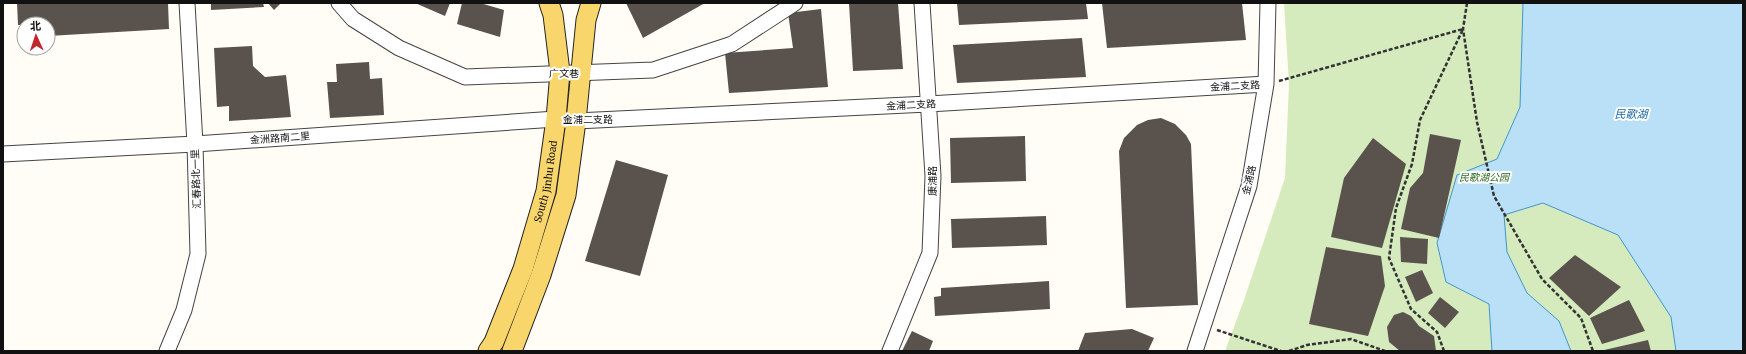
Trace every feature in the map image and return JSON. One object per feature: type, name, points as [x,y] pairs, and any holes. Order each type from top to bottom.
[{"type":"main road","name":"South Jinhu Road","points":[[488,351],[494,342],[523,269],[546,191],[556,119],[560,72],[553,16],[549,3]]},
{"type":"main road","name":"South Jinhu Road","points":[[512,351],[542,275],[566,195],[576,121],[586,20],[591,3]]},
{"type":"street","name":"汇春路北一里","points":[[167,351],[184,310],[198,254],[195,144],[187,3]]},
{"type":"street","name":"广文巷","points":[[339,3],[353,19],[400,48],[465,77],[560,72],[580,73],[653,70],[732,44],[795,3]]},
{"type":"street","name":"康浦路","points":[[890,351],[930,253],[933,176],[922,3]]},
{"type":"street","name":"金浦路","points":[[1195,351],[1249,186],[1266,84],[1268,3]]},
{"type":"street","name":"金浦二支路","points":[[556,119],[576,121],[928,104],[1266,84]]},
{"type":"street","name":"金洲路南二里","points":[[3,154],[195,144],[556,119]]},
{"type":"path","points":[[1444,351],[1437,332],[1411,309],[1389,258],[1396,208],[1412,164],[1420,120],[1463,29],[1467,3]]},
{"type":"path","points":[[1266,84],[1463,29]]},
{"type":"path","points":[[1463,29],[1484,157],[1494,196],[1542,279],[1581,318],[1593,351]]},
{"type":"path","points":[[1204,326],[1281,351]]},
{"type":"path","points":[[1289,351],[1307,345],[1351,339],[1385,351]]},
{"type":"green space","name":"民歌湖公园","points":[[1284,3],[1743,3],[1743,351],[1225,351],[1244,300],[1285,178],[1289,84]]},
{"type":"water","name":"民歌湖","points":[[1523,3],[1743,3],[1743,351],[1676,351],[1671,317],[1618,235],[1543,203],[1504,215],[1507,252],[1527,293],[1559,321],[1571,351],[1492,351],[1489,304],[1446,282],[1437,243],[1457,175],[1497,159],[1520,107]]},
{"type":"building","points":[[17,3],[168,3],[169,29],[56,36],[56,16],[18,16]]},
{"type":"building","points":[[211,3],[263,3],[264,7],[211,10]]},
{"type":"building","points":[[268,3],[281,3],[274,10]]},
{"type":"building","points":[[415,3],[450,3],[445,16]]},
{"type":"building","points":[[462,3],[480,3],[504,10],[500,37],[457,24]]},
{"type":"building","points":[[626,3],[705,3],[643,38]]},
{"type":"building","points":[[849,3],[898,3],[903,69],[853,71]]},
{"type":"building","points":[[957,3],[1086,3],[1088,19],[959,25]]},
{"type":"building","points":[[1102,3],[1242,3],[1246,40],[1107,48]]},
{"type":"building","points":[[821,9],[828,87],[729,93],[725,53],[793,48],[788,13]]},
{"type":"building","points":[[1082,38],[1086,77],[957,83],[953,45]]},
{"type":"building","points":[[252,46],[253,66],[265,77],[286,75],[291,117],[229,121],[229,106],[217,107],[214,48]]},
{"type":"building","points":[[369,62],[370,79],[382,78],[384,115],[330,118],[327,82],[337,82],[336,64]]},
{"type":"building","points":[[1161,118],[1175,124],[1186,135],[1191,144],[1198,305],[1126,308],[1119,151],[1124,138],[1137,125],[1148,120]]},
{"type":"building","points":[[1430,134],[1461,140],[1439,238],[1401,229],[1410,188],[1423,173]]},
{"type":"building","points":[[1025,136],[1026,181],[951,183],[950,138]]},
{"type":"building","points":[[1373,138],[1406,164],[1382,248],[1331,237],[1344,178]]},
{"type":"building","points":[[616,160],[668,175],[640,276],[585,261]]},
{"type":"building","points":[[1046,216],[1047,245],[952,248],[951,219]]},
{"type":"building","points":[[1400,237],[1428,239],[1427,264],[1401,262]]},
{"type":"building","points":[[1326,247],[1381,256],[1385,286],[1368,336],[1309,324]]},
{"type":"building","points":[[1575,255],[1621,287],[1589,316],[1549,278]]},
{"type":"building","points":[[1422,270],[1433,293],[1416,302],[1405,277]]},
{"type":"building","points":[[1049,281],[1050,309],[935,316],[934,297],[941,296],[941,288]]},
{"type":"building","points":[[1440,297],[1459,312],[1445,328],[1428,313]]},
{"type":"building","points":[[1629,300],[1645,331],[1602,344],[1590,318]]},
{"type":"building","points":[[1403,312],[1411,316],[1419,326],[1434,336],[1436,351],[1400,351],[1389,342],[1387,327],[1394,315]]},
{"type":"building","points":[[1132,329],[1154,338],[1148,351],[1078,351],[1085,333]]},
{"type":"building","points":[[912,331],[933,341],[929,351],[902,351]]},
{"type":"building","points":[[1648,340],[1651,351],[1604,351],[1604,350]]}]
